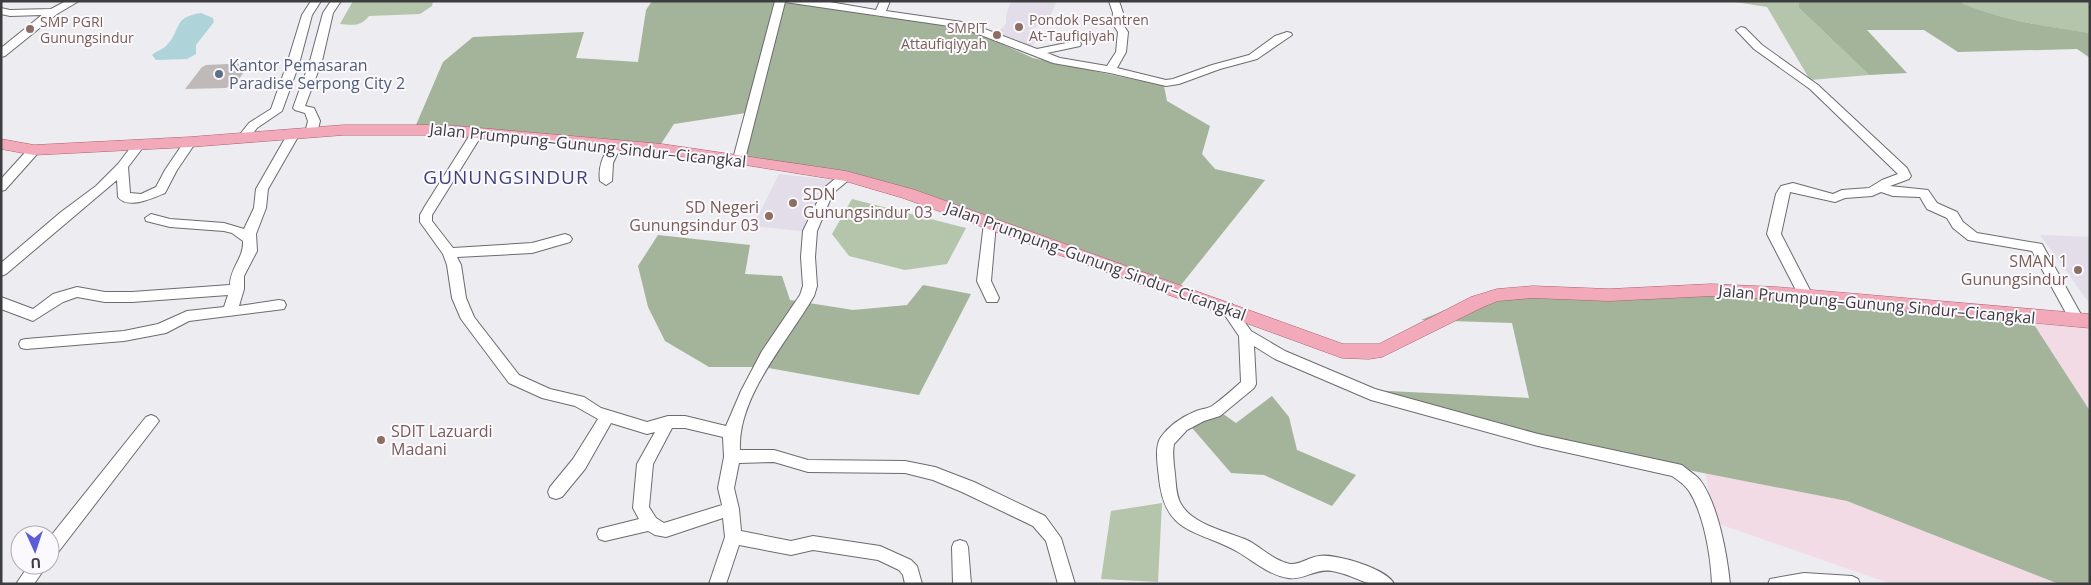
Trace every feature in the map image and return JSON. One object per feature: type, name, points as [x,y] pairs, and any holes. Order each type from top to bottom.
[{"type":"main road","name":"Jalan Prumpung–Gunung Sindur–Cicangkal","points":[[3,146],[34,150],[138,146],[383,129],[445,130],[739,159],[846,176],[888,187],[1227,308],[1325,346],[1342,350],[1369,352],[1382,350],[1477,302],[1497,295],[1533,292],[1609,295],[1711,290],[1806,296],[2083,320]]},
{"type":"street","points":[[1,54],[53,12],[74,1]]},
{"type":"street","points":[[276,112],[293,64],[307,15],[316,1]]},
{"type":"street","points":[[300,108],[316,61],[319,42],[328,13],[336,1]]},
{"type":"street","points":[[739,159],[780,1]]},
{"type":"street","points":[[789,1],[831,5],[880,14],[965,25],[1057,61],[1110,70],[1166,83],[1175,82],[1216,67],[1253,57],[1279,38],[1287,35]]},
{"type":"street","points":[[880,14],[885,1]]},
{"type":"street","points":[[1110,70],[1121,52],[1123,32],[1117,23],[1118,13],[1114,1]]},
{"type":"street","points":[[1,11],[10,13],[53,12]]},
{"type":"street","points":[[1741,30],[1758,47],[1814,87],[1903,171],[1905,176],[1886,183],[1872,192],[1842,194],[1835,198],[1829,198],[1793,187],[1785,189],[1782,194],[1774,234],[1806,296]]},
{"type":"street","points":[[297,46],[319,42]]},
{"type":"street","points":[[1034,53],[1076,44]]},
{"type":"street","points":[[243,138],[247,130],[261,118],[276,112],[300,108],[310,111],[314,121],[311,133]]},
{"type":"street","points":[[477,133],[426,215],[426,222],[449,253],[454,265],[459,298],[468,319],[514,379],[547,394],[579,401],[596,412],[647,428],[668,422],[685,422],[732,432]]},
{"type":"street","points":[[230,312],[238,289],[237,276],[250,251],[249,234],[260,208],[262,189],[293,135]]},
{"type":"street","points":[[122,167],[124,197],[143,198],[155,194],[161,190],[171,170],[190,142]]},
{"type":"street","points":[[1,271],[66,215],[100,189],[122,167],[138,146]]},
{"type":"street","points":[[606,181],[604,169],[608,156],[615,146]]},
{"type":"street","points":[[1,186],[34,150]]},
{"type":"street","points":[[716,584],[733,536],[731,509],[726,488],[732,456],[732,432],[748,391],[764,362],[807,296],[810,286],[808,257],[810,231],[828,191],[846,176]]},
{"type":"street","points":[[1881,187],[1893,192],[1924,193],[1932,206],[1952,214],[1958,225],[1973,237],[2037,247],[2083,320]]},
{"type":"street","points":[[151,218],[170,223],[224,227],[236,230],[249,239]]},
{"type":"street","points":[[990,223],[984,281],[992,298]]},
{"type":"street","points":[[449,253],[532,248],[565,239]]},
{"type":"street","points":[[1,302],[12,309],[31,313],[33,316],[58,298],[77,292],[105,297],[132,297],[238,289]]},
{"type":"street","points":[[26,344],[124,336],[161,329],[187,316],[279,305]]},
{"type":"street","points":[[1227,308],[1246,335],[1280,355],[1379,396],[1538,440],[1676,470],[1694,485],[1698,493],[1712,533],[1724,582]]},
{"type":"street","points":[[1246,335],[1249,384],[1214,412],[1200,416],[1182,426],[1167,441],[1165,447],[1169,488],[1174,508],[1179,514],[1196,525],[1242,546],[1272,565],[1299,571],[1318,563],[1329,562],[1370,575],[1386,584]]},
{"type":"street","points":[[556,492],[579,464],[607,416]]},
{"type":"street","points":[[60,537],[151,421]]},
{"type":"street","points":[[668,422],[645,464],[641,508],[650,523],[661,530],[666,530],[731,509]]},
{"type":"street","points":[[732,456],[774,456],[808,466],[905,467],[935,474],[968,487],[1039,521],[1053,538],[1067,584]]},
{"type":"street","points":[[605,534],[650,523]]},
{"type":"street","points":[[733,536],[792,548],[813,542],[880,553],[905,565],[911,571],[914,584]]},
{"type":"street","points":[[960,547],[962,584]]},
{"type":"street","points":[[1776,584],[1796,581],[1839,581],[1852,584]]},
{"type":"shaded area","name":"Pondok Pesantren At-Taufiqiyah","points":[[1011,1],[1056,2],[1049,20],[1028,31],[1042,36],[1029,48],[995,35],[1006,24],[1006,15]]},
{"type":"shaded area","name":"SDN Gunungsindur 03","points":[[779,174],[833,180],[809,232],[753,226]]},
{"type":"shaded area","name":"SMAN 1 Gunungsindur","points":[[2040,235],[2090,237],[2090,304]]},
{"type":"shaded area","points":[[2033,323],[2090,327],[2090,411]]},
{"type":"shaded area","points":[[1705,472],[1847,501],[2059,584],[1892,584],[1716,523]]},
{"type":"green space","points":[[353,1],[433,1],[432,6],[420,14],[369,16],[359,24],[340,24]]},
{"type":"green space","points":[[652,1],[821,1],[874,16],[963,26],[1033,58],[1164,86],[1167,101],[1210,126],[1202,154],[1215,169],[1265,180],[1177,290],[854,178],[734,160],[746,113],[674,124],[657,150],[416,125],[443,62],[473,37],[584,32],[576,58],[638,62],[646,10]]},
{"type":"green space","points":[[1729,1],[1799,1],[1798,7],[1869,75],[1810,80],[1767,7]]},
{"type":"green space","points":[[1799,1],[1962,1],[1963,4],[1978,10],[2010,19],[2090,33],[2090,58],[2077,49],[1958,52],[1924,30],[1867,30],[1907,73],[1869,75],[1798,7]]},
{"type":"green space","points":[[1962,1],[2090,1],[2090,33],[2009,19],[1962,4]]},
{"type":"green space","points":[[852,199],[966,228],[947,264],[905,270],[849,256],[832,234]]},
{"type":"green space","points":[[658,235],[750,245],[745,274],[782,276],[790,300],[853,310],[907,305],[923,285],[971,294],[919,395],[763,367],[709,367],[665,341],[648,307],[638,266]]},
{"type":"green space","points":[[1747,293],[1954,309],[2033,323],[2090,411],[2090,584],[2059,584],[1847,501],[1591,451],[1368,390],[1529,398],[1512,323],[1421,320],[1472,299]]},
{"type":"green space","points":[[1272,396],[1289,417],[1297,450],[1356,475],[1332,506],[1264,475],[1231,473],[1187,422],[1219,411],[1236,423]]},
{"type":"green space","points":[[1162,503],[1158,582],[1101,579],[1111,511]]},
{"type":"water","points":[[201,13],[213,18],[214,22],[196,45],[196,54],[187,59],[156,60],[152,55],[166,46],[181,21]]},
{"type":"building","name":"Kantor Pemasaran Paradise Serpong City 2","points":[[250,63],[237,82],[226,88],[185,89],[202,67],[206,65]]},
{"type":"place","name":"Pondok Pesantren At-Taufiqiyah","points":[[1019,27]]},
{"type":"place","name":"SMP PGRI Gunungsindur","points":[[30,29]]},
{"type":"place","name":"SMPIT Attaufiqiyyah","points":[[997,35]]},
{"type":"place","name":"Kantor Pemasaran Paradise Serpong City 2","points":[[219,74]]},
{"type":"place","name":"SDN Gunungsindur 03","points":[[793,203]]},
{"type":"place","name":"SD Negeri Gunungsindur 03","points":[[769,216]]},
{"type":"place","name":"SMAN 1 Gunungsindur","points":[[2078,270]]},
{"type":"place","name":"SDIT Lazuardi Madani","points":[[381,440]]},
{"type":"district","name":"GUNUNGSINDUR","points":[[506,177]]}]
